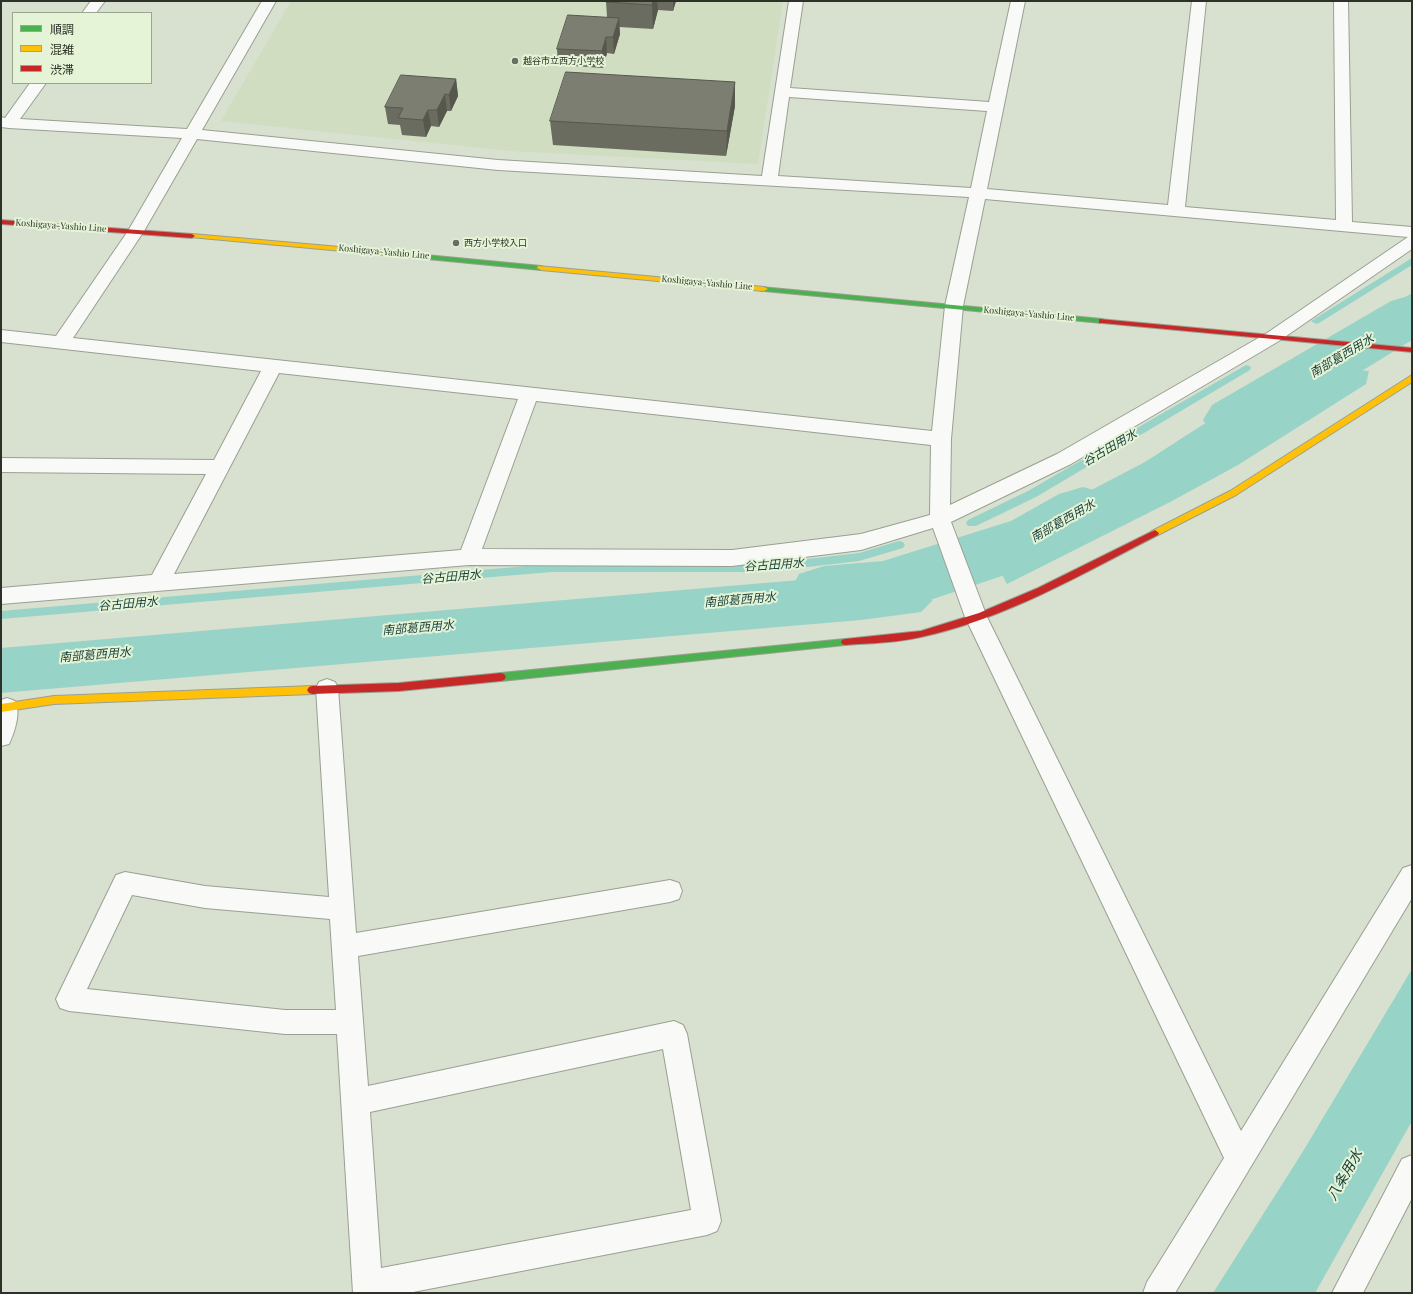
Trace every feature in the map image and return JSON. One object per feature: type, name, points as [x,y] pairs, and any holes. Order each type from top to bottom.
[{"type":"main road","name":"Koshigaya-Yashio Line","points":[[1,222],[136,231],[954,306],[1412,350]]},
{"type":"main road","points":[[4,707],[54,700],[327,688],[399,687],[920,634],[976,617],[1054,584],[1233,493],[1412,378]]},
{"type":"street","points":[[90,12],[98,1]]},
{"type":"street","points":[[61,342],[136,231],[269,1]]},
{"type":"street","points":[[769,180],[796,1]]},
{"type":"street","points":[[1018,1],[997,107],[977,193],[954,306],[941,439],[940,519],[976,617],[1239,1158]]},
{"type":"street","points":[[1176,210],[1199,1]]},
{"type":"street","points":[[1341,1],[1344,226]]},
{"type":"street","points":[[5,123],[37,84]]},
{"type":"street","points":[[783,92],[997,107]]},
{"type":"street","points":[[5,123],[191,134],[498,165],[977,193],[1412,232]]},
{"type":"street","points":[[1,596],[469,557],[732,558],[861,542],[940,519],[1064,458],[1275,337],[1412,241]]},
{"type":"street","points":[[1,336],[941,439]]},
{"type":"street","points":[[159,582],[273,366]]},
{"type":"street","points":[[469,557],[530,395]]},
{"type":"street","points":[[1,465],[220,467]]},
{"type":"street","points":[[327,688],[368,1289],[707,1221],[674,1034],[356,1102]]},
{"type":"street","points":[[1,738],[4,707]]},
{"type":"street","points":[[1158,1293],[1412,876]]},
{"type":"street","points":[[342,909],[205,897],[126,882],[69,999],[285,1022],[350,1022]]},
{"type":"street","points":[[344,947],[670,891]]},
{"type":"street","points":[[1347,1293],[1412,1169]]},
{"type":"shaded area","name":"越谷市立西方小学校","points":[[291,1],[783,1],[758,164],[510,151],[221,121]]},
{"type":"water","points":[[1412,293],[1412,324],[1375,319],[1385,310]]},
{"type":"water","points":[[1294,366],[1369,371],[1366,384],[1238,465],[1172,501],[1007,584],[984,541],[1013,531],[1145,462]]},
{"type":"water","points":[[918,556],[932,601],[921,612],[861,620],[1,693],[1,648],[858,575]]},
{"type":"water","name":"八条用水","points":[[1412,969],[1412,1121],[1315,1293],[1213,1293],[1302,1153]]},
{"type":"building","points":[[606,1],[653,1],[652,5]]},
{"type":"building","points":[[568,15],[619,18],[613,37],[606,37],[602,51],[557,49]]},
{"type":"building","points":[[566,72],[735,82],[727,131],[550,121]]},
{"type":"building","points":[[401,75],[456,79],[449,95],[445,94],[437,110],[428,110],[423,120],[398,118],[403,108],[385,107]]},
{"type":"waterway","name":"谷古田用水","points":[[1316,321],[1412,261]]},
{"type":"waterway","name":"南部葛西用水","points":[[1235,420],[1412,314]]},
{"type":"waterway","name":"谷古田用水","points":[[972,523],[1032,494],[1246,368]]},
{"type":"waterway","name":"南部葛西用水","points":[[824,593],[884,588],[1035,539],[1083,511]]},
{"type":"waterway","name":"谷古田用水","points":[[1,615],[551,568],[764,568],[859,557],[899,545]]},
{"type":"traffic: fast","points":[[386,253],[541,268]]},
{"type":"traffic: fast","points":[[764,289],[1102,321]]},
{"type":"traffic: fast","points":[[501,677],[845,642]]},
{"type":"traffic: slow","points":[[192,236],[386,253]]},
{"type":"traffic: slow","points":[[541,268],[764,289]]},
{"type":"traffic: slow","points":[[1155,533],[1233,493],[1412,378]]},
{"type":"traffic: slow","points":[[1,708],[54,700],[312,690]]},
{"type":"traffic: jam","points":[[1,222],[192,236]]},
{"type":"traffic: jam","points":[[1102,321],[1412,350]]},
{"type":"traffic: jam","points":[[845,642],[921,634],[982,616],[1041,591],[1155,533]]},
{"type":"traffic: jam","points":[[312,690],[399,687],[501,677]]},
{"type":"place","name":"越谷市立西方小学校","points":[[515,61]]},
{"type":"place","name":"西方小学校入口","points":[[456,243]]}]
